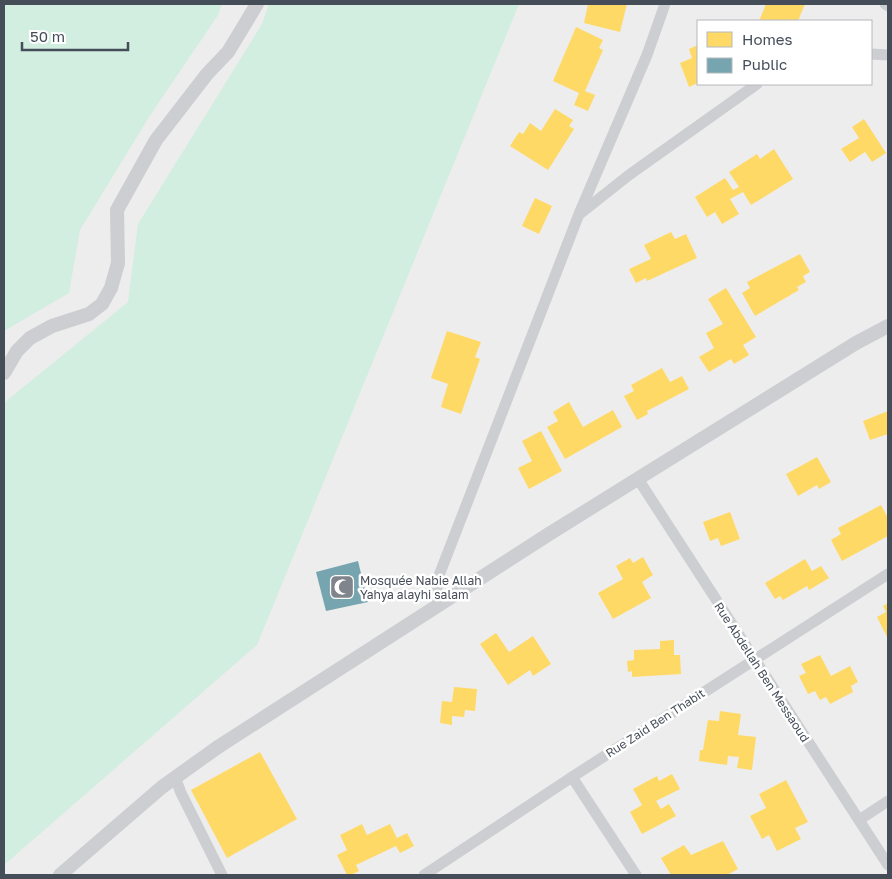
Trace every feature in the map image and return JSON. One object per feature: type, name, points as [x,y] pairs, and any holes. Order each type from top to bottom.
[{"type":"street","points":[[4,372],[17,351],[30,338],[52,326],[89,314],[102,304],[111,288],[118,263],[117,210],[156,140],[207,74],[228,52],[257,4]]},
{"type":"street","points":[[440,605],[436,595],[438,578],[579,214],[647,55],[665,4]]},
{"type":"street","points":[[872,54],[888,55]]},
{"type":"street","points":[[579,214],[629,175],[756,85]]},
{"type":"street","points":[[60,875],[175,777],[226,742],[549,534],[856,343],[888,326]]},
{"type":"street","name":"Rue Abdellah Ben Messaoud","points":[[640,478],[640,482],[753,659],[888,865]]},
{"type":"street","name":"Rue Zaid Ben Thabit","points":[[424,875],[753,659],[888,574]]},
{"type":"street","points":[[175,777],[181,793],[222,875]]},
{"type":"street","points":[[572,777],[636,875]]},
{"type":"street","points":[[859,820],[888,801]]},
{"type":"green space","points":[[4,4],[222,4],[218,15],[149,117],[80,230],[69,293],[4,331]]},
{"type":"green space","points":[[269,4],[519,4],[257,645],[4,865],[5,402],[128,302],[138,224],[262,24]]},
{"type":"building: Homes","points":[[588,4],[627,4],[620,32],[584,23]]},
{"type":"building: Homes","points":[[766,4],[805,4],[798,20],[759,20]]},
{"type":"building: Homes","points":[[576,27],[603,40],[599,48],[603,50],[585,91],[595,95],[588,111],[574,105],[579,93],[553,81]]},
{"type":"building: Homes","points":[[697,45],[697,83],[689,87],[680,63],[692,58],[689,49]]},
{"type":"building: Homes","points":[[555,109],[573,120],[569,126],[574,129],[548,170],[510,146],[519,132],[523,134],[530,123],[541,131]]},
{"type":"building: Homes","points":[[864,119],[886,153],[872,162],[865,152],[850,162],[841,149],[859,138],[852,127]]},
{"type":"building: Homes","points":[[774,149],[793,179],[751,205],[743,192],[730,199],[739,214],[722,224],[715,212],[707,217],[695,197],[725,178],[733,190],[739,187],[729,172],[757,154],[760,159]]},
{"type":"building: Homes","points":[[535,198],[552,206],[539,234],[522,226]]},
{"type":"building: Homes","points":[[671,232],[675,239],[686,234],[697,258],[647,281],[646,278],[636,283],[629,269],[651,259],[644,245]]},
{"type":"building: Homes","points":[[800,254],[810,272],[803,276],[806,282],[797,287],[799,290],[755,316],[742,293],[750,288],[747,282]]},
{"type":"building: Homes","points":[[726,288],[756,337],[743,345],[749,355],[734,364],[731,359],[709,372],[699,357],[714,348],[706,333],[723,324],[708,299]]},
{"type":"building: Homes","points":[[447,331],[481,342],[475,357],[480,359],[461,414],[441,407],[448,384],[431,378]]},
{"type":"building: Homes","points":[[662,368],[670,382],[682,376],[689,389],[647,411],[648,414],[637,420],[624,396],[634,391],[631,385]]},
{"type":"building: Homes","points":[[569,402],[583,427],[613,410],[622,427],[565,459],[547,427],[558,421],[553,412]]},
{"type":"building: Homes","points":[[888,411],[888,434],[870,440],[863,421]]},
{"type":"building: Homes","points":[[541,431],[562,471],[529,489],[518,468],[532,461],[522,441]]},
{"type":"building: Homes","points":[[817,457],[831,482],[819,489],[817,485],[798,496],[786,474]]},
{"type":"building: Homes","points":[[881,505],[888,518],[888,536],[842,561],[831,540],[841,534],[838,528]]},
{"type":"building: Homes","points":[[730,512],[740,539],[721,546],[718,538],[710,541],[703,522]]},
{"type":"building: Homes","points":[[643,557],[653,575],[642,582],[651,598],[613,619],[598,593],[623,579],[616,566],[630,558],[633,563]]},
{"type":"building: Homes","points":[[805,559],[812,571],[821,566],[829,578],[809,590],[807,586],[783,600],[780,596],[775,599],[765,583]]},
{"type":"building: Homes","points":[[888,603],[888,639],[877,617],[886,612],[883,606]]},
{"type":"building: Homes","points":[[496,633],[509,652],[533,636],[551,664],[533,676],[530,670],[508,685],[480,644]]},
{"type":"building: Homes","points":[[674,640],[674,655],[680,655],[681,674],[632,677],[632,671],[628,672],[627,661],[634,660],[634,650],[660,649],[660,641]]},
{"type":"building: Homes","points":[[820,655],[831,676],[850,666],[858,682],[851,686],[853,692],[830,704],[826,697],[820,700],[815,691],[808,694],[799,676],[806,673],[801,664]]},
{"type":"building: Homes","points":[[454,687],[477,689],[475,711],[465,710],[464,717],[452,716],[452,725],[440,723],[442,701],[452,702]]},
{"type":"building: Homes","points":[[720,711],[741,714],[738,735],[756,737],[752,770],[737,768],[739,757],[728,756],[727,765],[699,761],[700,750],[703,750],[708,720],[719,721]]},
{"type":"building: Homes","points":[[260,752],[297,819],[227,858],[191,790]]},
{"type":"building: Homes","points":[[672,774],[680,789],[656,801],[661,809],[669,804],[676,816],[642,834],[630,812],[642,805],[633,789],[657,776],[659,781]]},
{"type":"building: Homes","points":[[786,780],[808,822],[795,828],[801,839],[777,851],[769,835],[762,839],[750,816],[766,808],[759,794]]},
{"type":"building: Homes","points":[[362,824],[367,835],[390,824],[397,838],[407,833],[414,846],[400,853],[396,846],[356,865],[359,871],[347,875],[337,855],[347,850],[340,835]]},
{"type":"building: Homes","points":[[723,841],[738,869],[727,875],[671,875],[661,858],[684,845],[691,855]]},
{"type":"building: Public","name":"Mosquée Nabie Allah Yahya alayhi salam","points":[[358,561],[368,602],[326,611],[316,572]]},
{"type":"place","name":"Mosquée Nabie Allah Yahya alayhi salam","points":[[342,587]]}]
